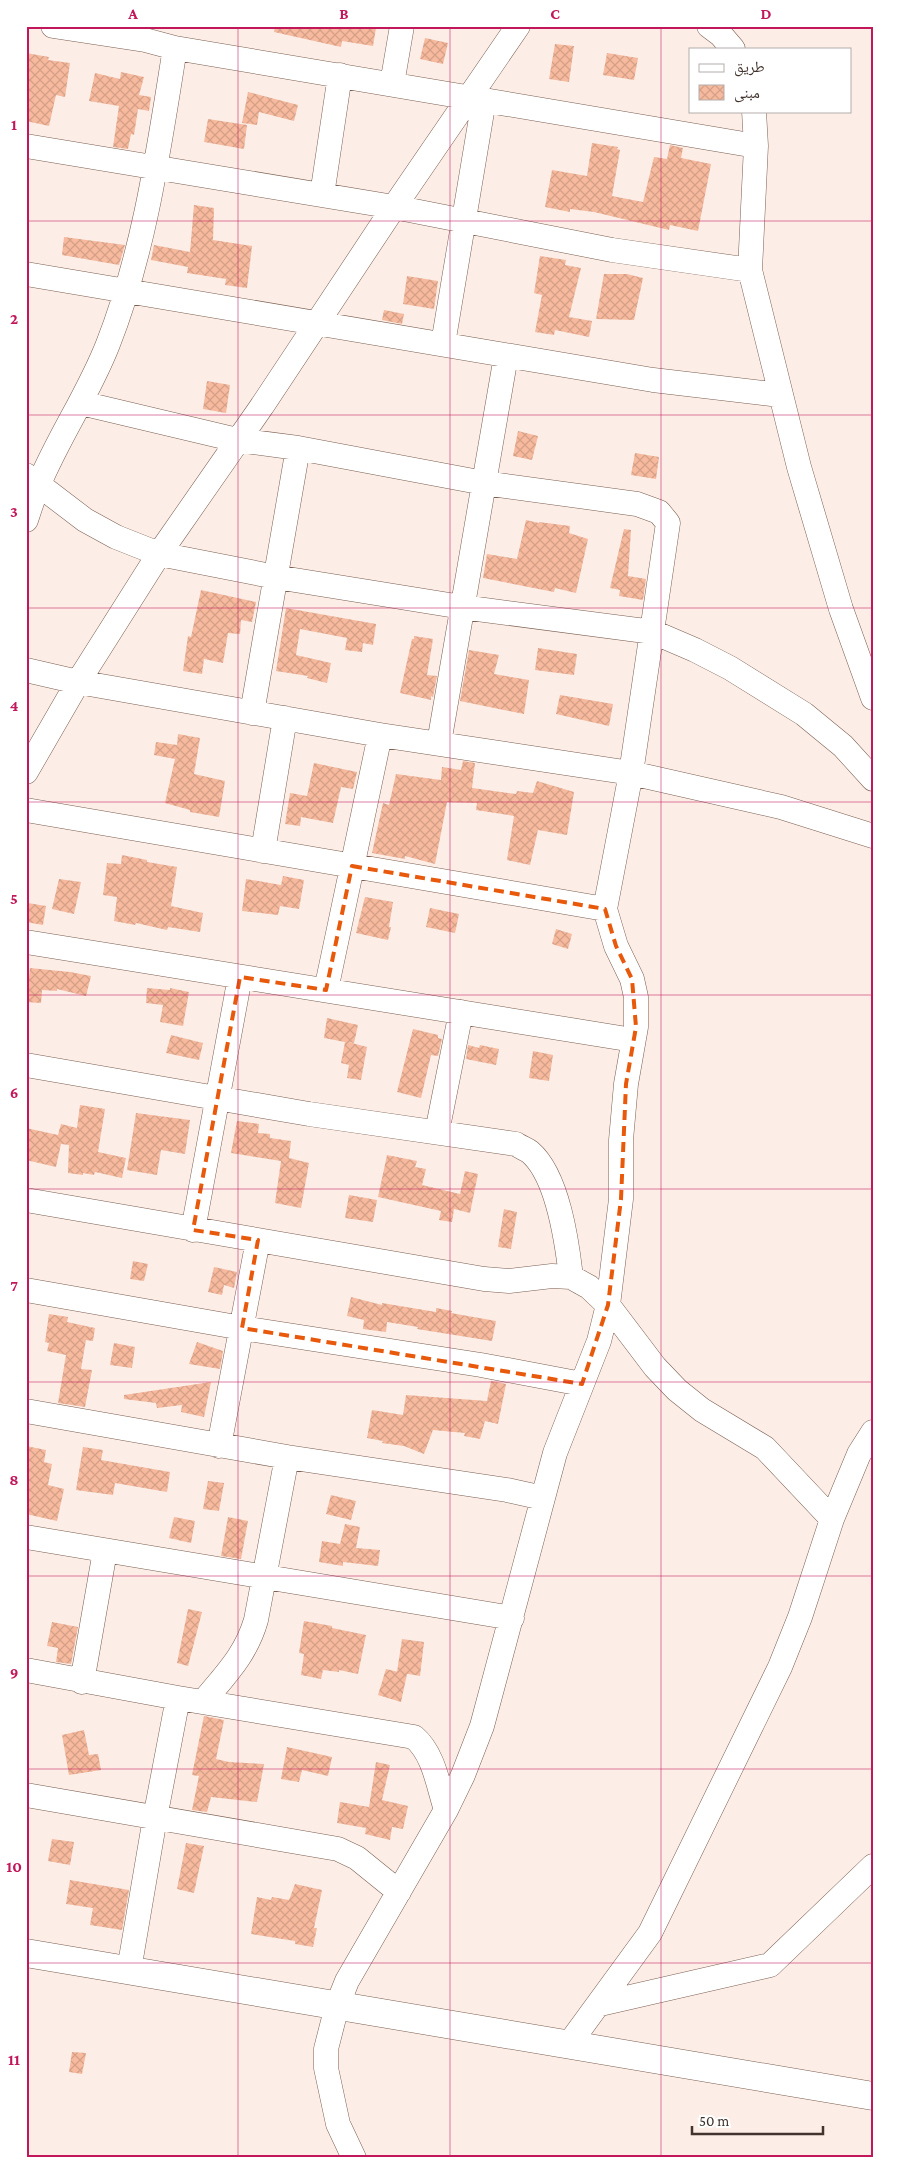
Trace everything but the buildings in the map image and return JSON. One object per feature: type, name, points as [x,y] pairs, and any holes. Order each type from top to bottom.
[{"type":"main road","points":[[26,1953],[873,2096]]},
{"type":"street","points":[[53,26],[146,33],[175,48],[756,146]]},
{"type":"street","points":[[392,84],[402,26]]},
{"type":"street","points":[[26,772],[78,682],[159,554],[262,406],[394,207],[477,98],[518,26]]},
{"type":"street","points":[[709,26],[721,35],[732,48]]},
{"type":"street","points":[[26,520],[33,479],[81,403],[108,345],[127,290],[155,167],[175,48]]},
{"type":"street","points":[[322,195],[340,75]]},
{"type":"street","points":[[442,344],[465,221],[477,98]]},
{"type":"street","points":[[754,112],[756,146],[750,270],[798,467],[841,609],[873,698]]},
{"type":"street","points":[[26,146],[394,207],[612,250],[750,270]]},
{"type":"street","points":[[26,274],[653,380],[780,395]]},
{"type":"street","points":[[439,743],[506,356]]},
{"type":"street","points":[[81,403],[238,440],[298,448],[484,483],[637,504],[659,512],[668,523],[631,774],[605,909],[616,946],[632,979],[636,996],[636,1027],[626,1084],[621,1140],[621,1199],[608,1305],[599,1341],[555,1453],[482,1726],[463,1775],[446,1810],[347,1981],[337,2006],[326,2049],[326,2068],[338,2124],[354,2158]]},
{"type":"street","points":[[252,713],[298,448]]},
{"type":"street","points":[[33,479],[85,520],[116,537],[159,554],[276,577],[462,607],[653,632],[730,668],[804,714],[843,746],[873,779]]},
{"type":"street","points":[[26,670],[78,682],[252,713],[631,774],[781,807],[873,836]]},
{"type":"street","points":[[263,851],[285,718]]},
{"type":"street","points":[[326,990],[380,735]]},
{"type":"street","points":[[26,810],[605,909]]},
{"type":"street","points":[[26,942],[633,1040]]},
{"type":"street","points":[[193,1230],[240,977]]},
{"type":"street","points":[[437,1132],[460,1012]]},
{"type":"street","points":[[26,1065],[217,1098],[516,1144],[530,1152],[542,1169],[558,1206],[563,1222],[572,1277]]},
{"type":"street","points":[[26,1200],[484,1279],[509,1281],[552,1276],[572,1277],[589,1287],[608,1305],[654,1367],[677,1390],[702,1410],[765,1448],[832,1519]]},
{"type":"street","points":[[219,1446],[258,1240]]},
{"type":"street","points":[[26,1290],[242,1328],[481,1365],[582,1384]]},
{"type":"street","points":[[26,1411],[219,1446],[507,1490],[544,1498]]},
{"type":"street","points":[[569,2044],[650,1933],[776,1675],[800,1617],[832,1519],[859,1454],[873,1432]]},
{"type":"street","points":[[203,1702],[234,1665],[250,1641],[265,1577],[287,1457]]},
{"type":"street","points":[[26,1537],[512,1618]]},
{"type":"street","points":[[82,1682],[105,1551]]},
{"type":"street","points":[[26,1670],[82,1682],[414,1737],[425,1746],[446,1810]]},
{"type":"street","points":[[129,1970],[178,1698]]},
{"type":"street","points":[[26,1795],[338,1849],[357,1858],[399,1892]]},
{"type":"street","points":[[600,2004],[770,1965],[873,1866]]},
{"type":"highlighted area","points":[[352,866],[605,909],[616,946],[632,979],[636,1027],[626,1084],[621,1199],[608,1305],[582,1384],[242,1328],[258,1240],[193,1230],[240,977],[326,990]]}]
